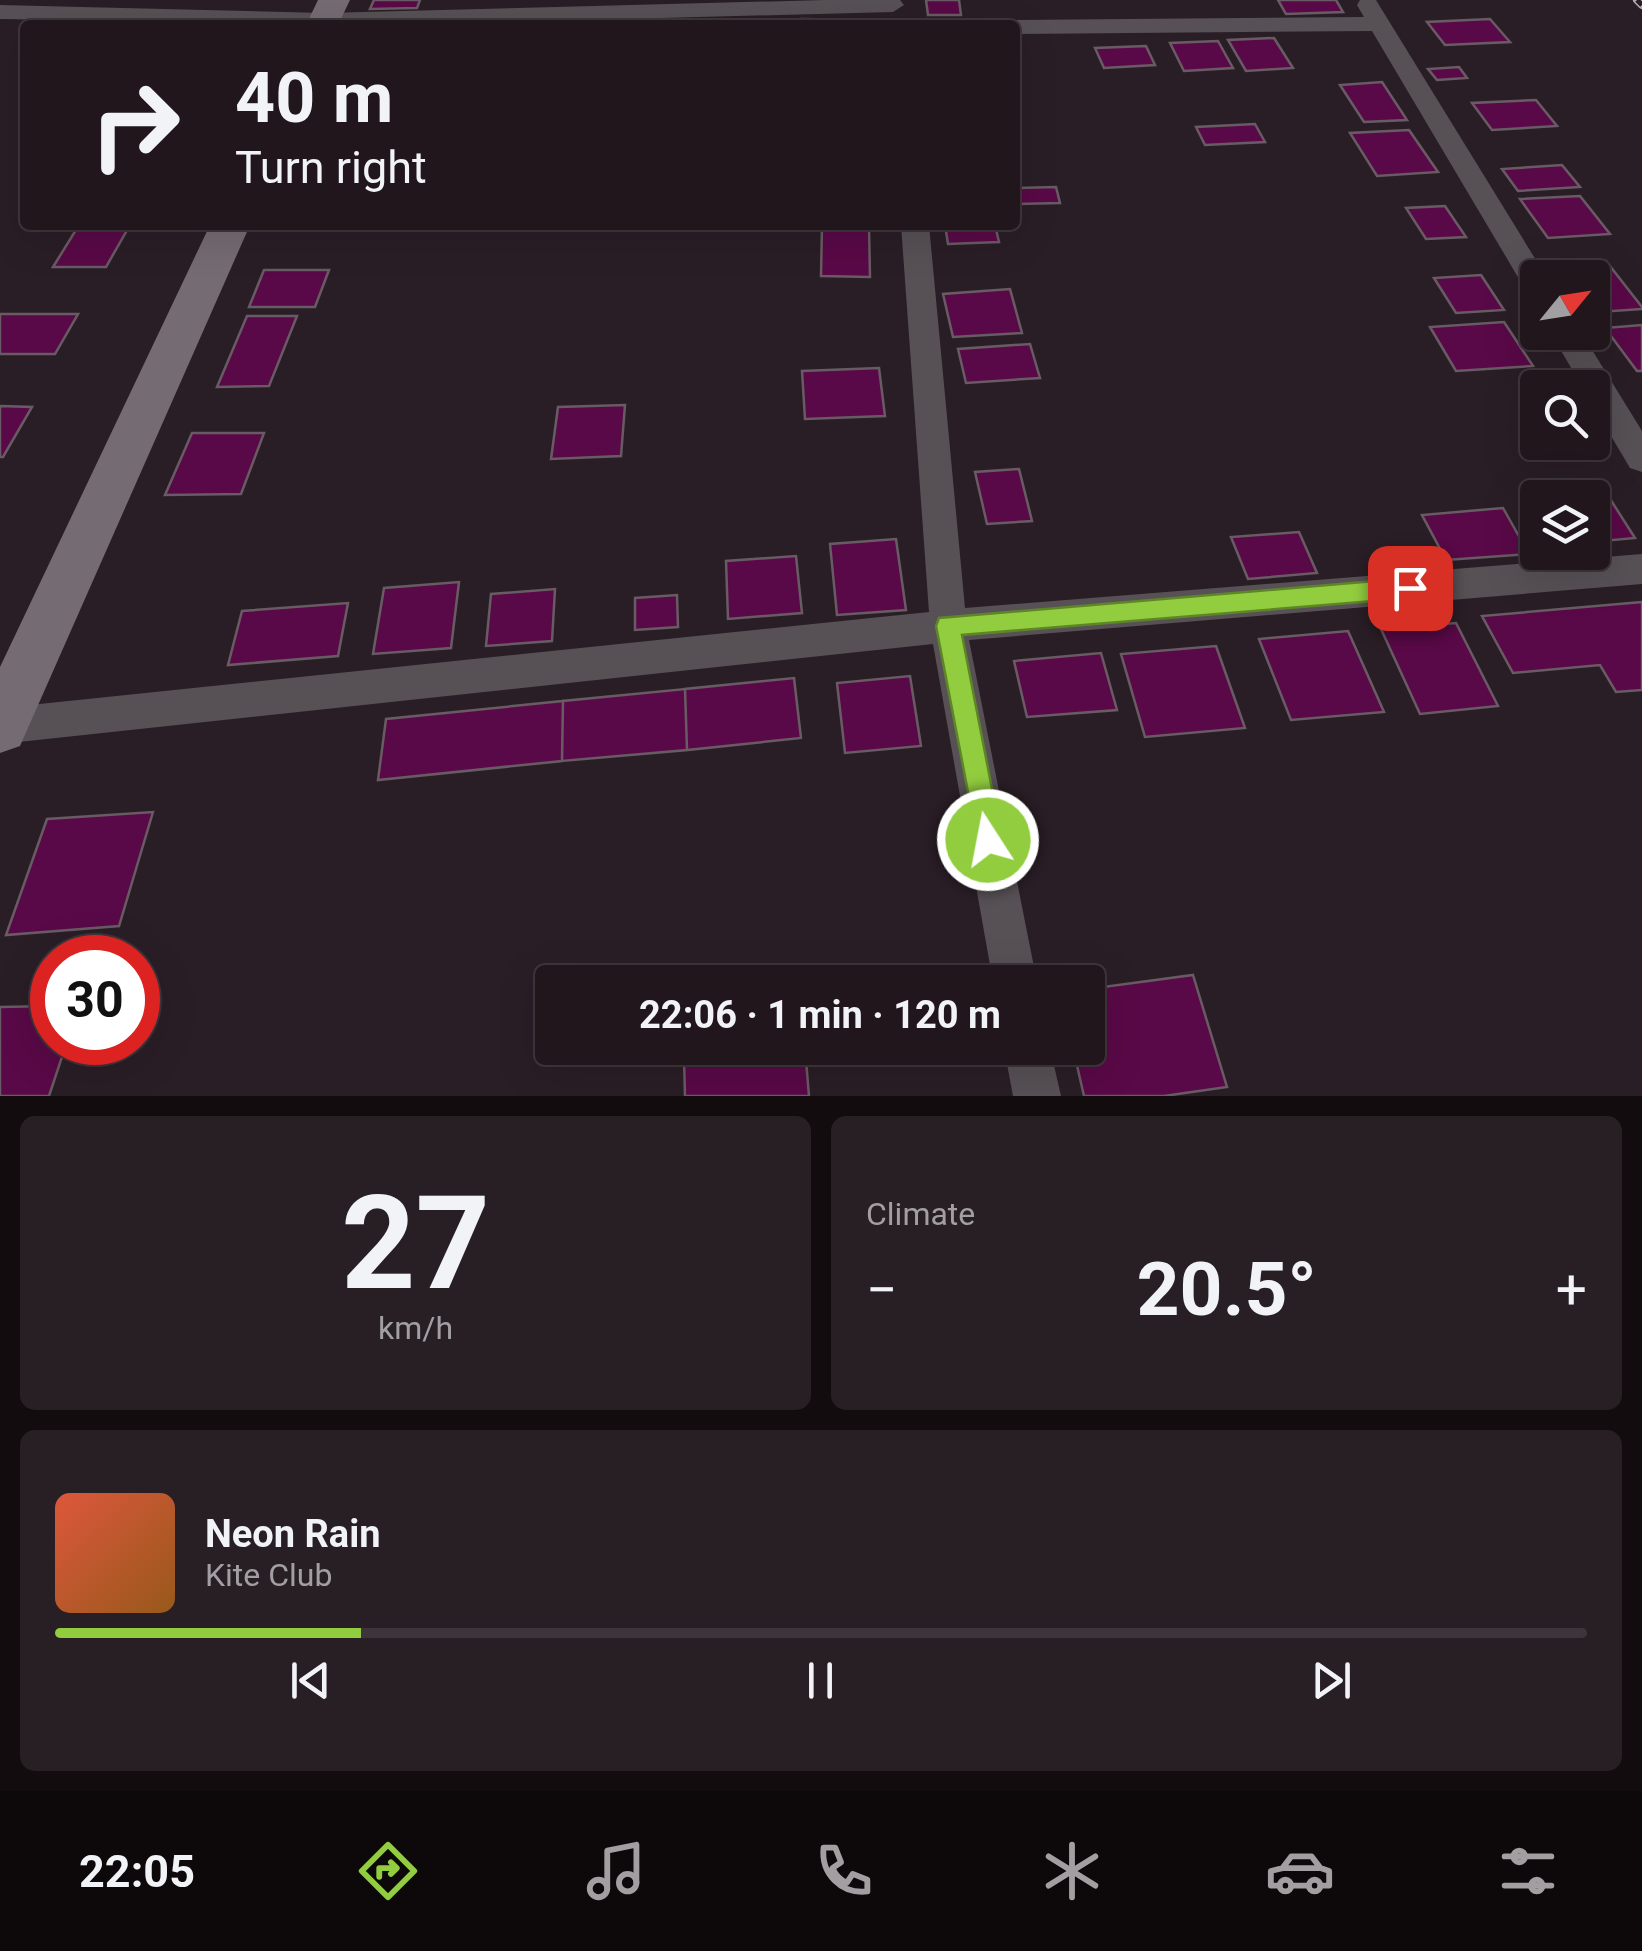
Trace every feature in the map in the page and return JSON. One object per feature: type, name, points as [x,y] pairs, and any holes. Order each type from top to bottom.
[{"type":"main road","points":[[0,726],[228,230]]},
{"type":"street","points":[[1365,0],[1522,260]]},
{"type":"street","points":[[0,12],[326,15],[894,10]]},
{"type":"street","points":[[1020,27],[1378,24]]},
{"type":"street","points":[[915,230],[948,626],[1012,965]]},
{"type":"street","points":[[1576,350],[1642,459]]},
{"type":"street","points":[[0,726],[948,626],[1642,569]]},
{"type":"street","points":[[1031,1065],[1037,1096]]},
{"type":"building","points":[[374,0],[420,0],[417,8],[370,9]]},
{"type":"building","points":[[926,0],[959,0],[961,15],[928,15]]},
{"type":"building","points":[[1278,0],[1336,0],[1343,12],[1286,14]]},
{"type":"building","points":[[1490,19],[1510,42],[1445,45],[1427,22]]},
{"type":"building","points":[[1274,38],[1293,68],[1246,71],[1228,40]]},
{"type":"building","points":[[1218,41],[1233,68],[1184,71],[1170,43]]},
{"type":"building","points":[[1146,46],[1155,65],[1104,68],[1095,48]]},
{"type":"building","points":[[1459,67],[1467,78],[1437,80],[1428,69]]},
{"type":"building","points":[[1382,82],[1407,120],[1364,122],[1340,85]]},
{"type":"building","points":[[1536,100],[1557,126],[1492,130],[1472,103]]},
{"type":"building","points":[[1255,124],[1265,142],[1205,145],[1196,127]]},
{"type":"building","points":[[1409,130],[1438,172],[1377,176],[1350,133]]},
{"type":"building","points":[[1562,165],[1580,187],[1518,191],[1502,169]]},
{"type":"building","points":[[1056,187],[1060,203],[1020,204],[1020,188]]},
{"type":"building","points":[[1580,196],[1610,234],[1548,238],[1520,199]]},
{"type":"building","points":[[1445,206],[1466,237],[1426,239],[1406,208]]},
{"type":"building","points":[[76,230],[127,230],[106,267],[53,267]]},
{"type":"building","points":[[822,230],[869,230],[870,277],[821,276]]},
{"type":"building","points":[[946,230],[996,230],[999,242],[948,244]]},
{"type":"building","points":[[1610,266],[1642,307],[1610,311]]},
{"type":"building","points":[[264,270],[329,270],[315,307],[249,307]]},
{"type":"building","points":[[1481,275],[1504,310],[1456,313],[1434,278]]},
{"type":"building","points":[[1010,289],[1022,333],[953,337],[943,294]]},
{"type":"building","points":[[0,314],[78,314],[55,354],[0,354]]},
{"type":"building","points":[[247,316],[297,316],[269,386],[217,387]]},
{"type":"building","points":[[1504,322],[1533,366],[1456,371],[1430,327]]},
{"type":"building","points":[[1642,325],[1642,371],[1637,371],[1610,335],[1610,328]]},
{"type":"building","points":[[1030,344],[1040,378],[966,383],[958,349]]},
{"type":"building","points":[[879,368],[885,416],[805,419],[802,371]]},
{"type":"building","points":[[625,405],[621,456],[551,459],[558,407]]},
{"type":"building","points":[[0,406],[32,407],[3,457],[0,457]]},
{"type":"building","points":[[192,433],[264,433],[241,494],[165,495]]},
{"type":"building","points":[[1019,469],[1032,521],[987,524],[975,472]]},
{"type":"building","points":[[1610,499],[1635,538],[1610,540]]},
{"type":"building","points":[[1503,508],[1520,538],[1520,555],[1446,560],[1422,515]]},
{"type":"building","points":[[1299,532],[1317,573],[1248,579],[1231,537]]},
{"type":"building","points":[[896,539],[906,610],[837,615],[830,544]]},
{"type":"building","points":[[796,556],[802,613],[728,619],[726,561]]},
{"type":"building","points":[[459,582],[451,648],[373,654],[384,588]]},
{"type":"building","points":[[555,589],[552,641],[486,646],[491,594]]},
{"type":"building","points":[[677,595],[678,627],[635,630],[635,598]]},
{"type":"building","points":[[1642,602],[1642,690],[1616,692],[1600,665],[1513,673],[1482,616]]},
{"type":"building","points":[[348,603],[338,656],[228,665],[242,611]]},
{"type":"building","points":[[1456,623],[1498,706],[1420,714],[1381,629]]},
{"type":"building","points":[[1348,631],[1384,712],[1291,720],[1259,639]]},
{"type":"building","points":[[1216,646],[1245,728],[1145,737],[1121,654]]},
{"type":"building","points":[[1101,653],[1117,710],[1027,717],[1014,661]]},
{"type":"building","points":[[910,676],[921,746],[845,753],[837,683]]},
{"type":"building","points":[[794,678],[801,738],[687,750],[685,689]]},
{"type":"building","points":[[685,689],[687,750],[562,761],[563,701]]},
{"type":"building","points":[[563,701],[562,761],[378,780],[386,719]]},
{"type":"building","points":[[153,812],[119,926],[6,935],[47,819]]},
{"type":"building","points":[[1193,975],[1227,1087],[1164,1096],[1084,1096],[1077,1065],[1105,1065],[1105,987]]},
{"type":"building","points":[[30,1006],[30,1065],[59,1065],[49,1096],[0,1096],[0,1007]]},
{"type":"building","points":[[684,1065],[806,1065],[809,1096],[685,1096]]},
{"type":"railway","points":[[1637,0],[1642,5]]},
{"type":"route","points":[[988,840],[948,626],[1410,588]]}]
